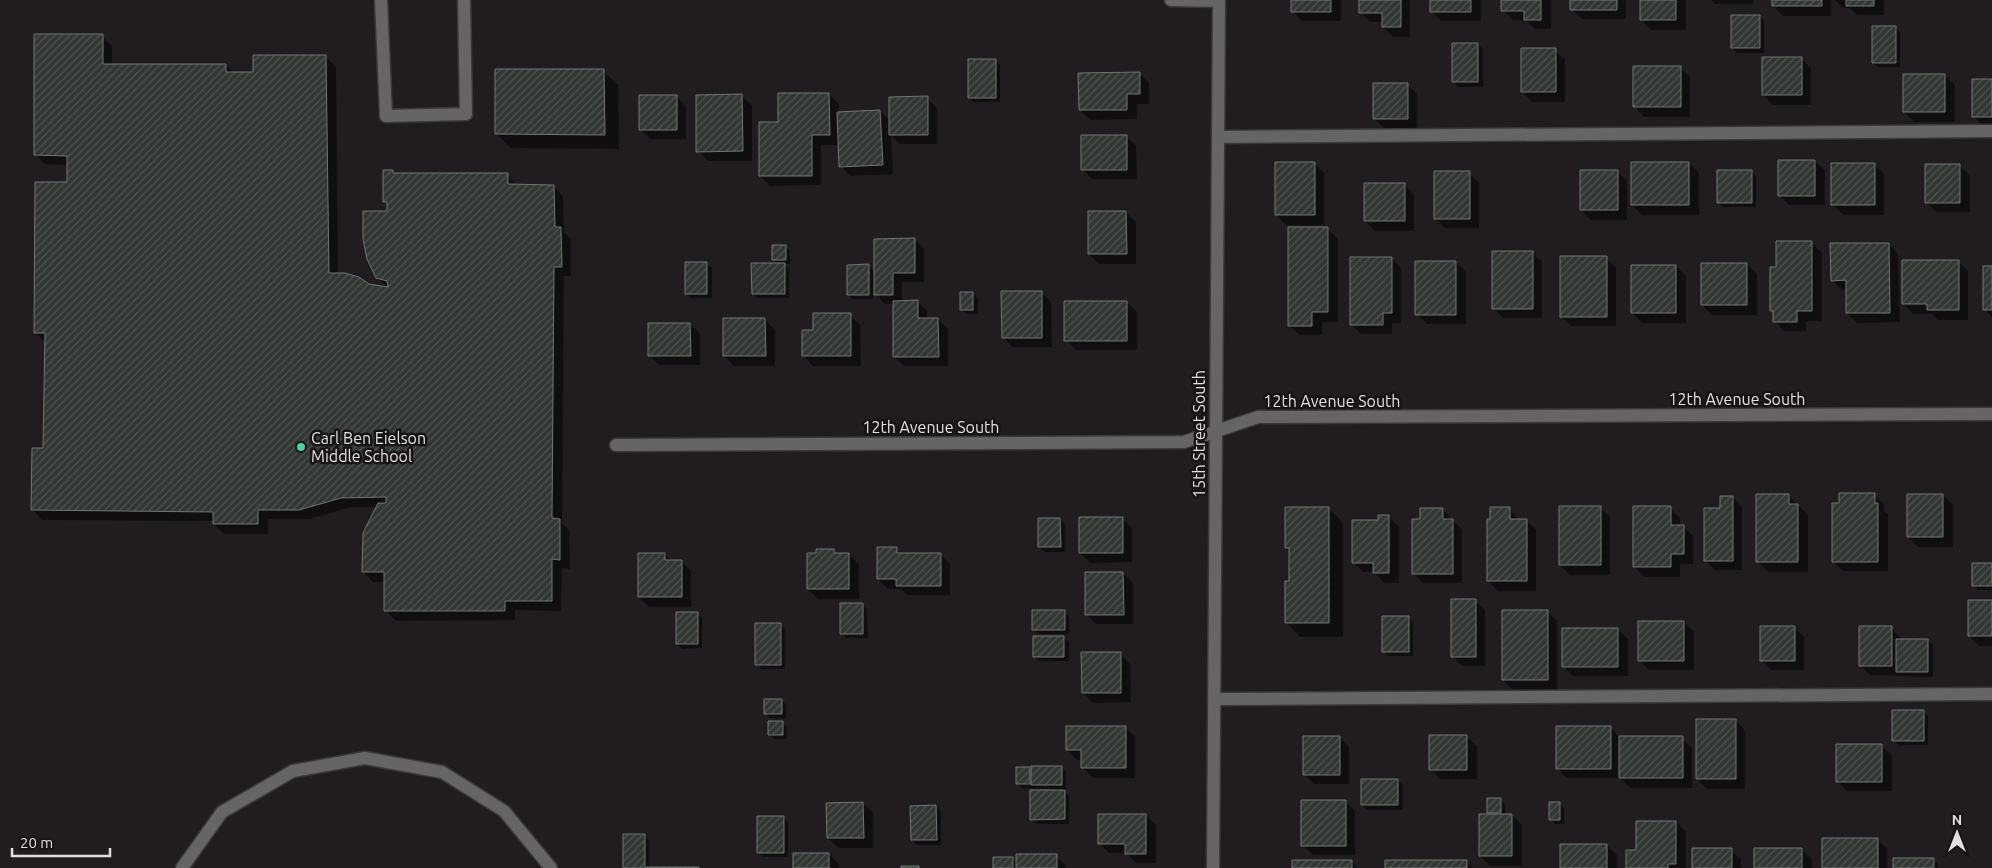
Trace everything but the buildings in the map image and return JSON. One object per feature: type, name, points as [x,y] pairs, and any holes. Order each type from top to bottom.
[{"type":"street","points":[[381,0],[386,116],[466,114],[464,0]]},
{"type":"street","points":[[1170,0],[1219,0]]},
{"type":"street","name":"15th Street South","points":[[1213,868],[1219,0]]},
{"type":"street","points":[[1218,137],[1992,131]]},
{"type":"street","name":"12th Avenue South","points":[[616,446],[1184,442],[1258,418],[1992,414]]},
{"type":"street","points":[[1214,699],[1992,694]]},
{"type":"street","points":[[182,868],[222,812],[293,771],[364,758],[442,772],[504,811],[551,868]]},
{"type":"place","name":"Carl Ben Eielson Middle School","points":[[301,447]]}]
